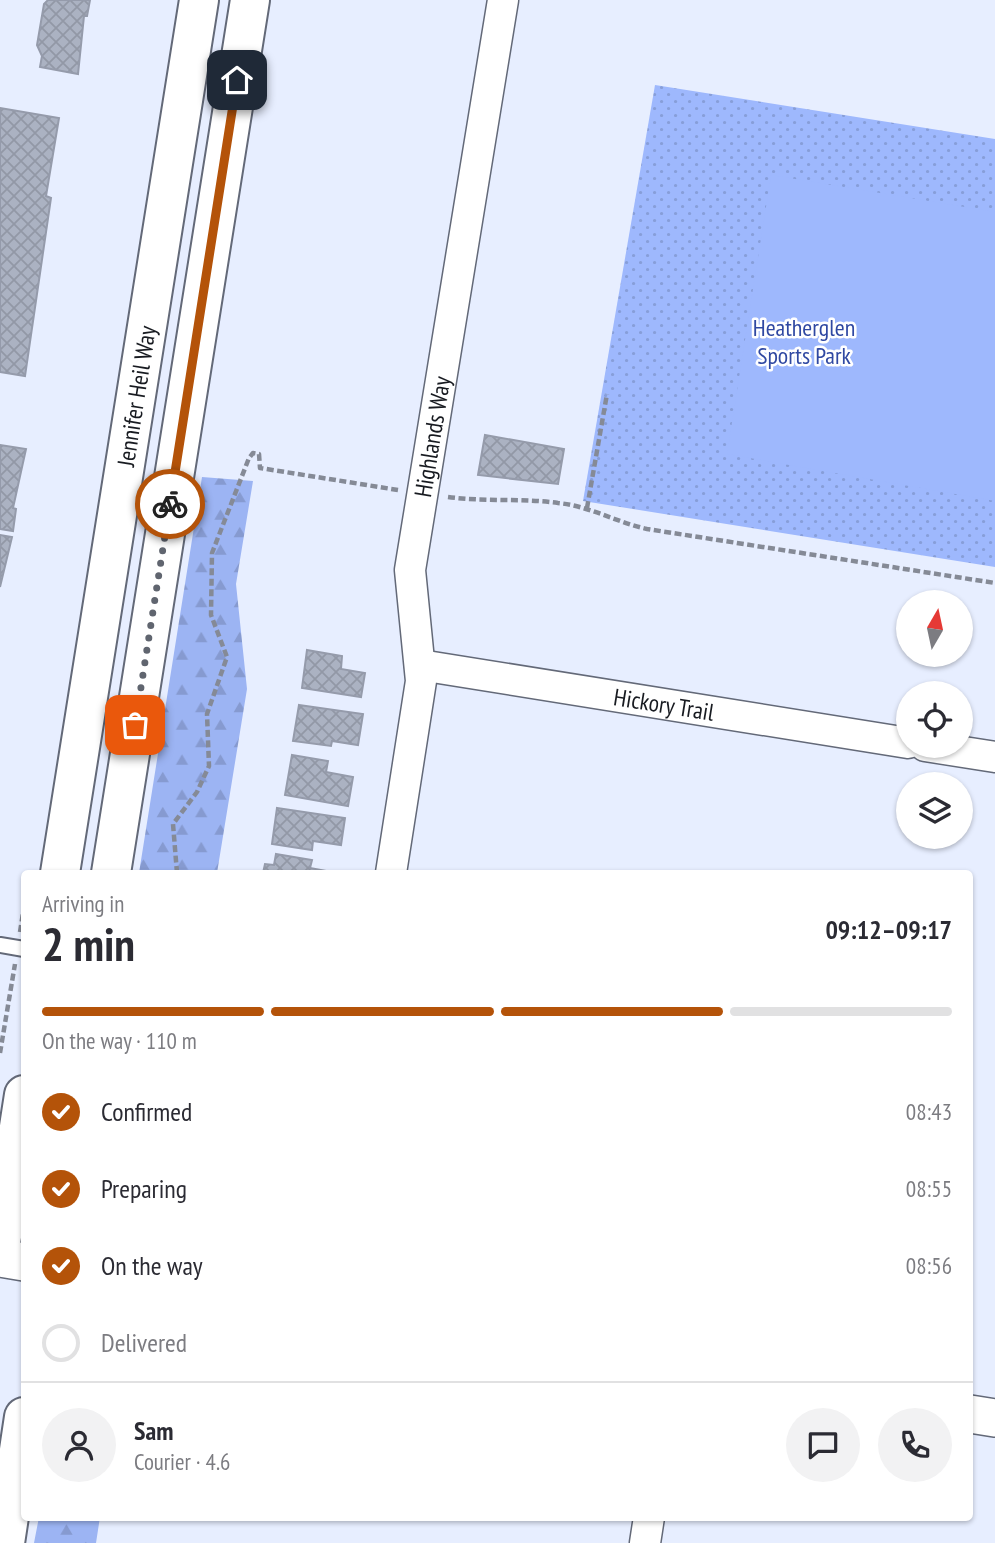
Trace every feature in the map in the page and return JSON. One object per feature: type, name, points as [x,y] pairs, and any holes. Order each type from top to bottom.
[{"type":"main road","name":"Jennifer Heil Way","points":[[60,870],[199,0]]},
{"type":"main road","name":"Jennifer Heil Way","points":[[111,870],[250,0]]},
{"type":"main road","points":[[0,1249],[21,1114]]},
{"type":"main road","points":[[5,1543],[21,1437]]},
{"type":"street","name":"Highlands Way","points":[[391,870],[420,698],[420,665],[409,584],[503,0]]},
{"type":"street","name":"Hickory Trail","points":[[420,665],[896,741]]},
{"type":"street","points":[[973,754],[995,757]]},
{"type":"street","points":[[0,1258],[21,1262]]},
{"type":"street","points":[[973,1414],[995,1418]]},
{"type":"street","points":[[645,1543],[648,1521]]},
{"type":"lane","points":[[0,945],[21,948]]},
{"type":"path","points":[[587,508],[607,394]]},
{"type":"path","points":[[177,870],[173,824],[197,792],[209,766],[207,714],[227,657],[211,615],[212,553],[253,453],[259,454],[262,460],[260,468],[473,501],[558,503],[587,508],[614,521],[648,529],[995,583]]},
{"type":"path","points":[[0,1053],[11,988]]},
{"type":"green space","name":"Heatherglen Sports Park","points":[[655,85],[995,139],[995,567],[583,501]]},
{"type":"green space","points":[[771,175],[995,212],[995,501],[727,454]]},
{"type":"green space","points":[[202,477],[253,481],[236,584],[247,689],[217,870],[139,870]]},
{"type":"green space","points":[[38,1521],[99,1521],[96,1543],[34,1543]]},
{"type":"building","points":[[48,0],[90,0],[87,16],[84,16],[78,74],[40,67],[42,56],[37,45],[44,4]]},
{"type":"building","points":[[0,108],[59,118],[46,196],[51,198],[25,376],[0,372]]},
{"type":"building","points":[[485,435],[564,449],[558,484],[478,475]]},
{"type":"building","points":[[0,445],[26,449],[13,508],[16,509],[13,531],[0,529]]},
{"type":"building","points":[[0,535],[12,537],[0,587]]},
{"type":"building","points":[[307,650],[342,656],[341,669],[365,673],[361,697],[302,688]]},
{"type":"building","points":[[299,705],[363,714],[358,745],[332,741],[331,746],[293,741]]},
{"type":"building","points":[[292,755],[328,761],[326,772],[353,777],[348,806],[285,795]]},
{"type":"building","points":[[277,808],[345,818],[341,845],[313,841],[312,850],[272,844]]},
{"type":"building","points":[[276,854],[312,860],[310,868],[321,870],[264,870],[265,864],[274,865]]},
{"type":"way so far","points":[[135,725],[170,504]]},
{"type":"route","points":[[170,504],[237,80]]}]
